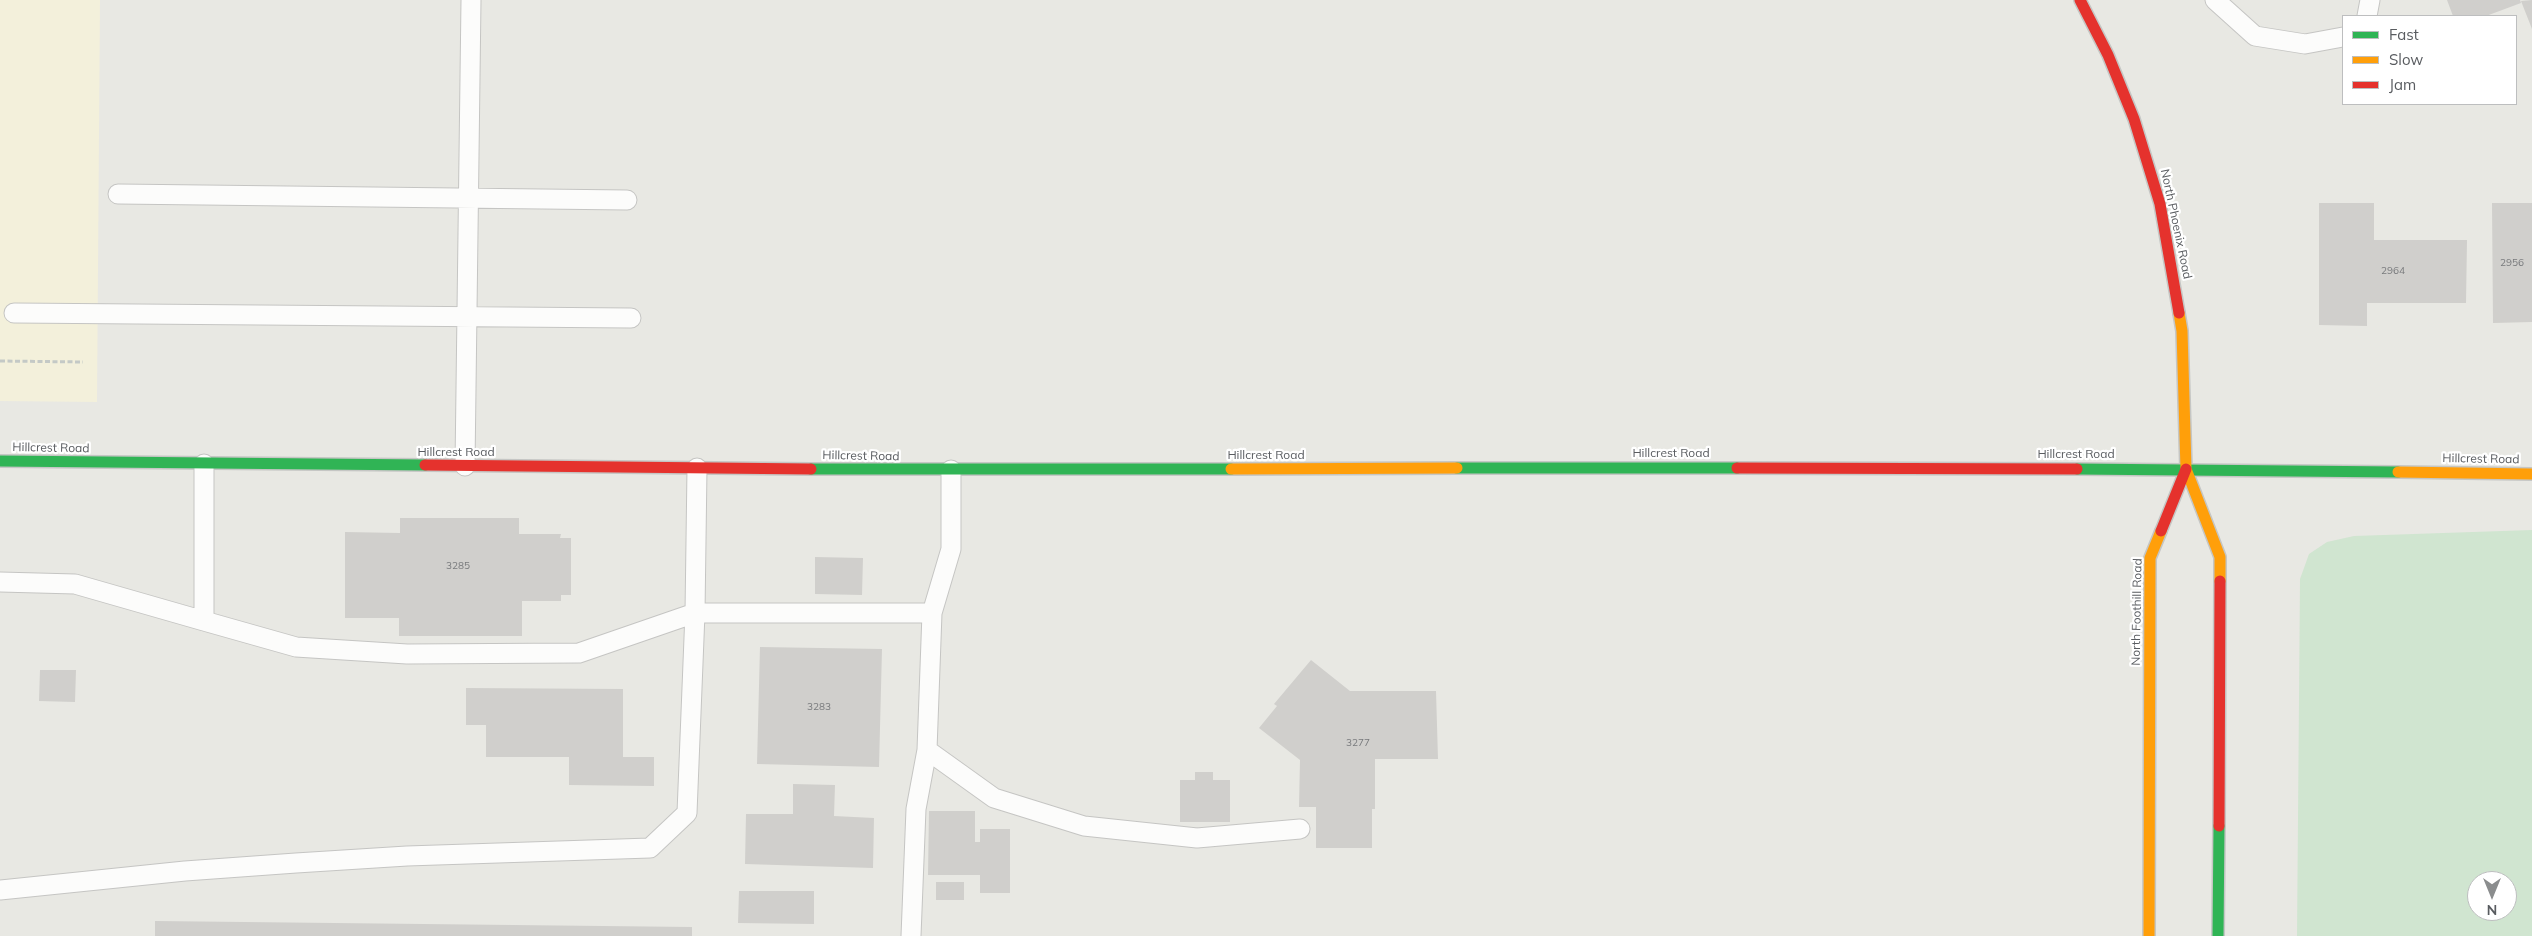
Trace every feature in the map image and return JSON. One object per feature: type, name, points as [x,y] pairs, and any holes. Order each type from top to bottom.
[{"type":"street","name":"North Phoenix Road","points":[[2080,0],[2108,55],[2134,119],[2160,204],[2182,331],[2186,469]]},
{"type":"street","name":"Hillcrest Road","points":[[0,461],[951,470],[1586,467],[2186,469],[2532,474]]},
{"type":"street","name":"North Foothill Road","points":[[2149,936],[2150,558],[2186,469]]},
{"type":"street","points":[[2186,469],[2220,557],[2218,936]]},
{"type":"lane","points":[[465,466],[471,0]]},
{"type":"lane","points":[[2215,0],[2255,36],[2305,44],[2342,37]]},
{"type":"lane","points":[[2367,15],[2370,0]]},
{"type":"lane","points":[[118,194],[627,200]]},
{"type":"lane","points":[[14,313],[631,318]]},
{"type":"lane","points":[[204,464],[204,620]]},
{"type":"lane","points":[[0,890],[184,871],[305,862],[407,856],[650,848],[687,813],[695,613],[697,468]]},
{"type":"lane","points":[[910,936],[916,809],[927,750],[932,613],[951,549],[951,470]]},
{"type":"lane","points":[[0,582],[75,584],[296,647],[407,654],[579,653],[695,613],[932,613]]},
{"type":"lane","points":[[927,750],[994,798],[1084,826],[1197,838],[1300,829]]},
{"type":"path","points":[[0,361],[83,362]]},
{"type":"shaded area","points":[[0,0],[100,0],[97,402],[0,401]]},
{"type":"green space","points":[[2532,530],[2532,936],[2297,936],[2300,579],[2309,554],[2327,542],[2354,536]]},
{"type":"building","points":[[2447,0],[2520,0],[2521,3],[2489,15],[2453,15]]},
{"type":"building","points":[[2532,0],[2532,29],[2521,1]]},
{"type":"building","points":[[2319,203],[2374,203],[2374,240],[2467,240],[2466,303],[2367,303],[2367,326],[2319,325]]},
{"type":"building","points":[[2492,203],[2532,203],[2532,322],[2493,323]]},
{"type":"building","points":[[400,518],[519,518],[519,534],[561,534],[560,538],[571,538],[571,595],[561,595],[561,601],[522,601],[522,636],[399,636],[399,618],[345,618],[345,532],[400,533]]},
{"type":"building","points":[[815,557],[863,558],[862,595],[815,594]]},
{"type":"building","points":[[760,647],[882,649],[879,767],[757,764]]},
{"type":"building","points":[[1311,660],[1350,691],[1436,691],[1438,759],[1375,759],[1375,809],[1372,809],[1372,848],[1316,848],[1316,807],[1299,807],[1300,760],[1259,728],[1277,706],[1274,704]]},
{"type":"building","points":[[40,670],[76,670],[75,702],[39,701]]},
{"type":"building","points":[[466,688],[623,689],[623,757],[654,757],[654,786],[569,785],[569,757],[486,757],[486,725],[466,725]]},
{"type":"building","points":[[1195,772],[1213,772],[1213,780],[1230,780],[1230,822],[1180,822],[1180,780],[1195,780]]},
{"type":"building","points":[[793,784],[835,785],[834,816],[874,818],[873,868],[745,864],[746,814],[793,814]]},
{"type":"building","points":[[929,811],[975,811],[975,842],[980,842],[980,829],[1010,829],[1010,893],[980,893],[980,875],[928,875]]},
{"type":"building","points":[[936,882],[964,882],[964,900],[936,900]]},
{"type":"building","points":[[739,891],[814,891],[814,924],[738,923]]},
{"type":"building","points":[[155,921],[692,927],[692,936],[155,936]]},
{"type":"traffic: fast","points":[[0,461],[425,465]]},
{"type":"traffic: fast","points":[[1457,468],[1737,468]]},
{"type":"traffic: fast","points":[[811,469],[1231,469]]},
{"type":"traffic: fast","points":[[2077,469],[2398,472]]},
{"type":"traffic: fast","points":[[2218,936],[2219,826]]},
{"type":"traffic: slow","points":[[2179,313],[2182,331],[2186,469],[2220,557],[2220,581]]},
{"type":"traffic: slow","points":[[1231,469],[1457,468]]},
{"type":"traffic: slow","points":[[2398,472],[2532,474]]},
{"type":"traffic: slow","points":[[2149,936],[2150,558],[2161,531]]},
{"type":"traffic: jam","points":[[2080,0],[2108,55],[2134,119],[2160,204],[2179,313]]},
{"type":"traffic: jam","points":[[425,465],[811,469]]},
{"type":"traffic: jam","points":[[1737,468],[2077,469]]},
{"type":"traffic: jam","points":[[2161,531],[2186,469]]},
{"type":"traffic: jam","points":[[2219,826],[2220,581]]}]
